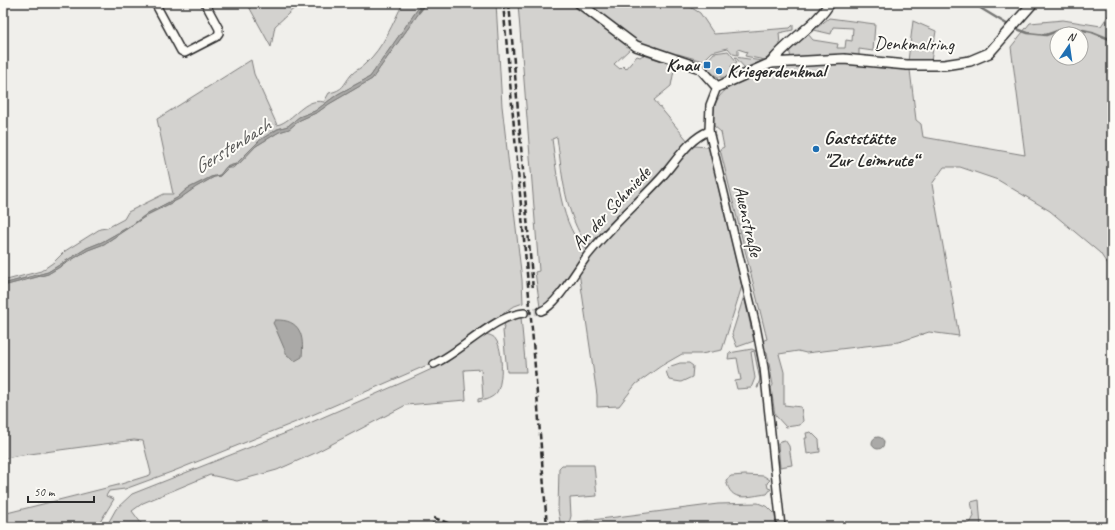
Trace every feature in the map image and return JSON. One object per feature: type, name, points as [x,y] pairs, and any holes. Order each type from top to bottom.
[{"type":"street","points":[[155,3],[181,51],[185,53],[216,37],[219,33],[219,29],[205,3]]},
{"type":"street","points":[[579,3],[636,46],[700,68],[717,87]]},
{"type":"street","name":"Denkmalring","points":[[771,63],[780,50],[818,18],[830,3]]},
{"type":"street","name":"Denkmalring","points":[[717,87],[771,63],[836,58],[907,65],[944,65],[980,58],[988,53],[1033,3]]},
{"type":"street","name":"Auenstraße","points":[[717,87],[710,105],[709,131],[756,326],[764,368],[781,527]]},
{"type":"street","name":"An der Schmiede","points":[[541,311],[555,302],[590,252],[660,179],[691,143],[700,134],[709,131]]},
{"type":"street","points":[[434,364],[462,349],[504,318],[524,313]]},
{"type":"shaded area","points":[[247,3],[300,3],[275,26],[271,47]]},
{"type":"shaded area","points":[[403,3],[422,3],[370,77],[338,94],[315,111],[299,117],[288,126],[277,129],[260,140],[236,164],[226,167],[220,175],[211,177],[187,189],[177,198],[148,213],[132,225],[102,242],[87,248],[48,272],[3,284],[3,281],[41,271],[54,262],[65,251],[100,229],[107,228],[124,219],[128,212],[164,194],[173,194],[157,119],[251,60],[254,74],[277,125],[283,123],[305,106],[317,101],[324,102],[329,93],[343,87],[353,73],[364,65],[378,50]]},
{"type":"shaded area","points":[[422,3],[426,3],[372,79],[318,112],[300,120],[289,129],[279,132],[256,146],[239,164],[228,168],[220,176],[214,177],[179,199],[149,214],[104,244],[88,250],[48,274],[3,286],[3,284],[48,272],[87,248],[102,242],[132,225],[148,213],[177,198],[187,189],[211,177],[220,175],[226,167],[236,164],[260,140],[278,129],[288,126],[299,117],[315,111],[338,94],[370,77]]},
{"type":"shaded area","points":[[426,3],[496,3],[502,106],[522,280],[523,303],[512,307],[432,363],[296,422],[174,471],[125,489],[109,491],[106,496],[114,499],[97,527],[3,527],[3,514],[118,485],[150,475],[151,473],[143,441],[134,440],[15,456],[3,459],[3,286],[48,274],[88,250],[104,244],[149,214],[179,199],[214,177],[220,176],[228,168],[233,168],[256,146],[279,132],[289,129],[300,120],[318,112],[372,79]]},
{"type":"shaded area","points":[[573,3],[631,48],[614,64],[620,69],[623,66],[626,69],[637,56],[640,57],[643,55],[675,65],[671,86],[654,100],[688,141],[660,173],[588,248],[580,234],[569,208],[563,181],[557,137],[552,139],[558,183],[565,214],[578,241],[587,250],[551,299],[540,307],[535,272],[539,271],[518,4]]},
{"type":"shaded area","points":[[587,3],[684,3],[700,13],[714,34],[790,28],[793,25],[793,30],[779,33],[780,45],[765,60],[745,56],[747,52],[738,49],[738,55],[733,54],[728,48],[712,52],[703,61],[678,54],[673,55],[635,41]]},
{"type":"shaded area","points":[[1112,10],[1112,271],[1100,253],[1050,211],[998,180],[960,167],[944,167],[932,184],[959,336],[929,332],[899,342],[806,353],[798,351],[779,354],[784,372],[784,405],[801,407],[803,421],[800,425],[786,427],[775,415],[771,388],[773,385],[767,353],[765,352],[762,341],[767,339],[720,149],[724,147],[721,132],[714,126],[714,111],[719,97],[740,81],[756,75],[774,70],[809,64],[855,62],[910,70],[916,120],[921,124],[923,137],[1025,155],[1011,47],[1030,23],[1063,20],[1101,26]]},
{"type":"shaded area","points":[[829,18],[875,24],[873,51],[859,49],[859,56],[833,55],[791,59],[789,48],[808,34],[813,40],[838,44],[837,48],[845,48],[846,40],[852,41],[853,28],[833,27],[831,34],[814,30]]},
{"type":"shaded area","points":[[913,21],[936,31],[931,61],[908,61]]},
{"type":"shaded area","points":[[728,51],[737,62],[731,66],[734,74],[726,77],[714,75],[708,69],[710,67],[706,62],[714,53]]},
{"type":"shaded area","points":[[735,57],[762,61],[745,68]]},
{"type":"shaded area","points":[[694,146],[708,147],[710,152],[742,286],[722,350],[701,354],[682,354],[661,366],[636,384],[619,406],[597,407],[597,395],[579,272],[605,240],[634,212]]},
{"type":"shaded area","points":[[744,296],[754,341],[737,347],[732,334]]},
{"type":"shaded area","points":[[513,317],[521,317],[526,372],[507,372],[503,331],[505,323]]},
{"type":"shaded area","points":[[275,320],[290,322],[299,330],[302,342],[302,357],[295,361],[287,355],[273,323]]},
{"type":"shaded area","points":[[485,334],[492,336],[495,339],[498,344],[501,358],[499,387],[495,394],[486,400],[478,402],[478,399],[483,398],[481,369],[464,370],[466,400],[406,405],[313,454],[277,470],[237,481],[210,475],[143,503],[132,511],[144,527],[106,527],[116,509],[132,494],[296,429],[408,380],[447,362]]},
{"type":"shaded area","points":[[752,349],[756,351],[760,370],[760,379],[754,351],[751,352],[755,378],[751,388],[737,389],[735,381],[741,380],[737,358],[728,359],[729,353]]},
{"type":"shaded area","points":[[680,363],[689,363],[693,366],[692,377],[681,382],[669,380],[666,371],[671,366]]},
{"type":"shaded area","points":[[811,432],[819,440],[820,452],[807,454],[805,438],[807,438],[806,433]]},
{"type":"shaded area","points":[[876,437],[880,437],[884,443],[880,449],[876,449],[872,445],[872,441]]},
{"type":"shaded area","points":[[785,440],[789,446],[792,465],[780,467],[778,444],[780,441]]},
{"type":"shaded area","points":[[562,465],[594,465],[597,496],[570,498],[571,516],[569,523],[718,504],[758,503],[768,507],[775,514],[777,527],[561,527],[558,510],[559,468]]},
{"type":"shaded area","points":[[731,476],[764,476],[770,480],[767,483],[768,488],[771,489],[767,494],[747,497],[736,496],[728,488],[726,480]]},
{"type":"shaded area","points":[[979,500],[981,527],[959,527],[971,522],[974,516],[971,502]]},
{"type":"waterway","name":"Gerstenbach","points":[[419,12],[426,3]]},
{"type":"waterway","points":[[976,3],[982,9],[1010,26]]},
{"type":"waterway","points":[[1014,28],[1028,33],[1046,35],[1069,27],[1092,32],[1112,40]]},
{"type":"tunnel","points":[[524,313],[541,311]]},
{"type":"railway","points":[[503,3],[533,341],[547,527]]},
{"type":"railway","points":[[509,3],[533,290]]},
{"type":"railway","points":[[434,518],[459,527]]},
{"type":"railway","points":[[432,523],[436,527]]},
{"type":"place","name":"Knau","points":[[707,65]]},
{"type":"place","name":"Kriegerdenkmal","points":[[719,71]]},
{"type":"place","name":"Gaststätte \"Zur Leimrute“","points":[[816,149]]}]
